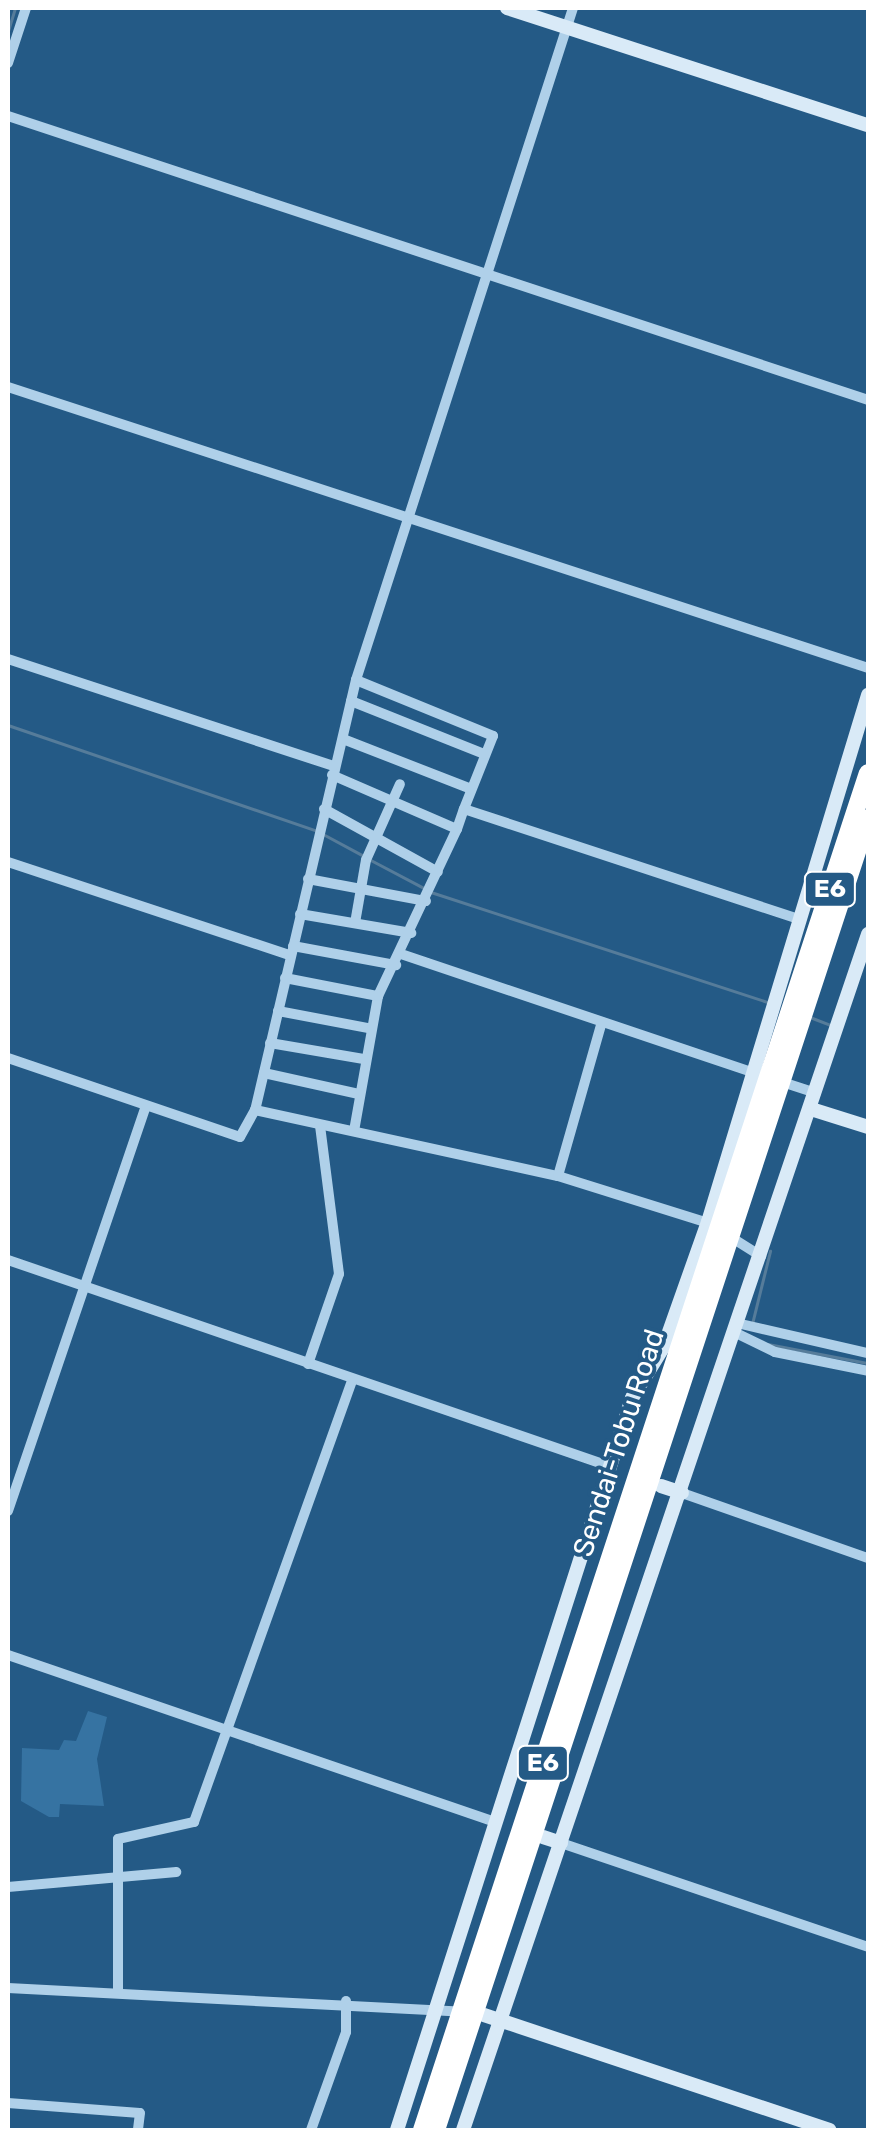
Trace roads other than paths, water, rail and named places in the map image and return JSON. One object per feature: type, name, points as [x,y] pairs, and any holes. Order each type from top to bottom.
[{"type":"highway","name":"Sendai-Tobu Road","points":[[436,2130],[670,1398],[786,1007],[868,773]]},
{"type":"highway","name":"Sendai-Tobu Road","points":[[786,1007],[868,818]]},
{"type":"highway","name":"Sendai-Tobu Road","points":[[422,2130],[670,1398]]},
{"type":"street","points":[[8,63],[26,8]]},
{"type":"street","points":[[507,8],[868,126]]},
{"type":"street","points":[[8,1058],[240,1137],[255,1110],[356,680],[404,518],[574,8]]},
{"type":"street","points":[[8,116],[868,400]]},
{"type":"street","points":[[8,387],[868,668]]},
{"type":"street","points":[[8,659],[332,770],[457,829]]},
{"type":"street","points":[[354,1131],[368,1028],[378,996],[429,894],[493,736],[356,680]]},
{"type":"street","points":[[397,2130],[632,1398],[670,1333],[756,1074],[786,1007],[796,918],[868,696]]},
{"type":"street","points":[[351,701],[484,754]]},
{"type":"street","points":[[343,739],[471,789]]},
{"type":"street","points":[[355,923],[367,856],[400,784]]},
{"type":"street","points":[[324,808],[438,872]]},
{"type":"street","points":[[464,808],[796,918]]},
{"type":"street","points":[[8,862],[292,950],[398,960],[811,1091]]},
{"type":"street","points":[[308,879],[361,890],[429,894]]},
{"type":"street","points":[[300,914],[411,934]]},
{"type":"street","points":[[463,2130],[741,1328],[811,1109],[811,1091],[868,934]]},
{"type":"street","points":[[285,978],[378,996]]},
{"type":"street","points":[[278,1010],[368,1028]]},
{"type":"street","points":[[558,1176],[602,1022]]},
{"type":"street","points":[[270,1043],[364,1059]]},
{"type":"street","points":[[264,1073],[359,1094]]},
{"type":"street","points":[[8,1511],[146,1106]]},
{"type":"street","points":[[811,1109],[868,1127]]},
{"type":"street","points":[[255,1110],[558,1176],[708,1222],[762,1256]]},
{"type":"street","points":[[308,1364],[340,1274],[320,1125]]},
{"type":"street","points":[[8,1260],[627,1473]]},
{"type":"street","points":[[741,1328],[868,1353]]},
{"type":"street","points":[[741,1328],[775,1352],[868,1371]]},
{"type":"street","points":[[118,1990],[124,1834],[194,1822],[352,1380]]},
{"type":"street","points":[[661,1486],[868,1558]]},
{"type":"street","points":[[8,1655],[514,1828]]},
{"type":"street","points":[[543,1838],[868,1947]]},
{"type":"street","points":[[8,1888],[176,1872]]},
{"type":"street","points":[[8,1988],[346,2001],[453,2011]]},
{"type":"street","points":[[312,2130],[346,2032],[346,2001]]},
{"type":"street","points":[[484,2014],[819,2129]]},
{"type":"street","points":[[8,2103],[140,2112],[138,2130]]},
{"type":"waterway","points":[[8,31],[15,8]]},
{"type":"waterway","points":[[8,725],[318,831]]},
{"type":"waterway","points":[[325,835],[362,855]]},
{"type":"waterway","points":[[369,859],[424,888]]},
{"type":"waterway","points":[[431,892],[770,1003]]},
{"type":"waterway","points":[[810,1017],[831,1025]]},
{"type":"waterway","points":[[752,1324],[770,1251]]},
{"type":"waterway","points":[[768,1344],[868,1363]]}]
